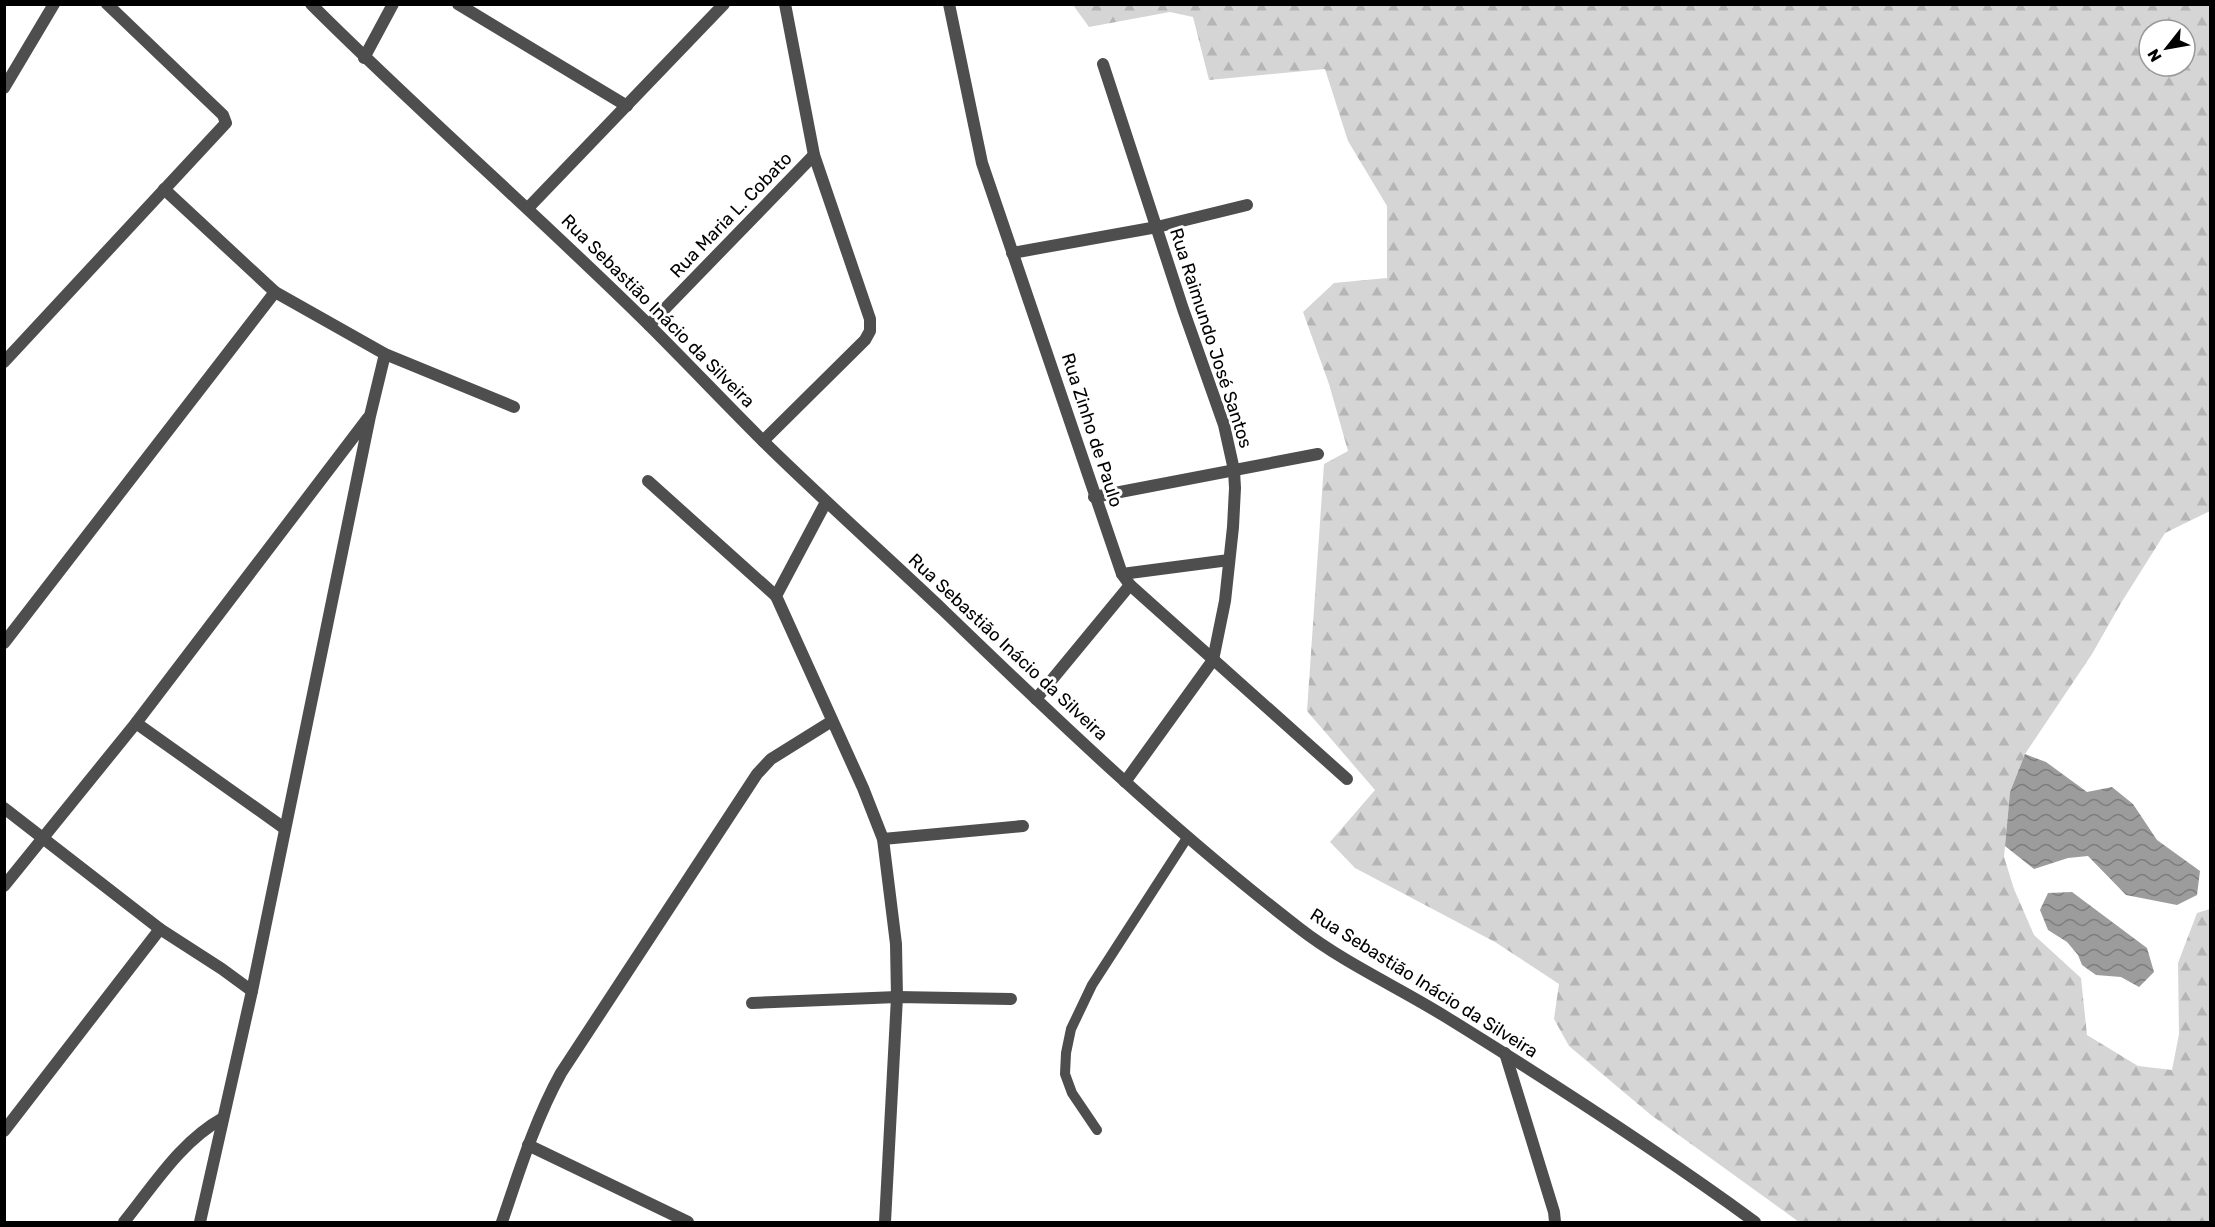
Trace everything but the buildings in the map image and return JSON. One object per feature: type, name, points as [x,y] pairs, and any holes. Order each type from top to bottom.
[{"type":"street","points":[[4,88],[54,4]]},
{"type":"street","points":[[4,362],[226,123],[223,115],[107,4]]},
{"type":"street","name":"Rua Sebastião Inácio da Silveira","points":[[311,4],[364,58],[528,208],[649,325],[826,502],[1187,838],[1303,932],[1505,1053],[1676,1164],[1755,1222]]},
{"type":"street","points":[[364,58],[393,4]]},
{"type":"street","points":[[458,4],[627,106]]},
{"type":"street","points":[[528,208],[724,4]]},
{"type":"street","points":[[763,441],[865,340],[870,331],[870,319],[814,155],[785,4]]},
{"type":"street","name":"Rua Zinho de Paulo","points":[[949,4],[982,164],[1122,574],[1130,585],[1347,779]]},
{"type":"street","name":"Rua Raimundo José Santos","points":[[1103,64],[1183,309],[1224,425],[1234,470],[1233,527],[1225,601],[1213,660],[1125,782]]},
{"type":"street","name":"Rua Maria L. Cobato","points":[[649,325],[814,155]]},
{"type":"street","points":[[164,189],[275,292],[385,354],[514,407]]},
{"type":"street","points":[[1012,253],[1157,227],[1247,205]]},
{"type":"street","points":[[4,644],[275,292]]},
{"type":"street","points":[[200,1222],[252,991],[370,416],[385,354]]},
{"type":"street","points":[[4,886],[136,723],[370,416]]},
{"type":"street","points":[[1094,497],[1318,454]]},
{"type":"street","points":[[648,481],[776,596],[863,788],[883,839],[896,944],[897,997],[885,1222]]},
{"type":"street","points":[[776,596],[826,502]]},
{"type":"street","points":[[1122,574],[1229,560]]},
{"type":"street","points":[[1036,699],[1130,585]]},
{"type":"street","points":[[502,1222],[528,1145],[547,1098],[561,1073],[757,774],[771,759],[832,721]]},
{"type":"street","points":[[136,723],[284,828]]},
{"type":"street","points":[[4,808],[160,929],[252,991]]},
{"type":"street","points":[[883,839],[1023,826]]},
{"type":"street","points":[[4,1131],[160,929]]},
{"type":"street","points":[[752,1003],[897,997],[1011,999]]},
{"type":"street","points":[[1505,1053],[1554,1212],[1555,1222]]},
{"type":"street","points":[[124,1222],[186,1144],[205,1128],[223,1118]]},
{"type":"street","points":[[528,1145],[688,1222]]},
{"type":"lane","points":[[1096,1130],[1072,1093],[1065,1074],[1071,1029],[1092,985],[1187,838]]},
{"type":"green space","points":[[1073,5],[2210,5],[2210,511],[2165,533],[2092,654],[2025,754],[2010,792],[2004,857],[2014,889],[2034,935],[2081,978],[2087,1035],[2138,1066],[2172,1070],[2179,1034],[2178,963],[2197,913],[2210,909],[2210,1222],[1799,1222],[1651,1115],[1569,1046],[1554,1019],[1559,984],[1495,942],[1355,868],[1330,842],[1375,790],[1307,711],[1324,464],[1348,451],[1329,384],[1303,312],[1334,283],[1387,278],[1387,206],[1348,141],[1325,69],[1209,80],[1193,17],[1170,12],[1089,27]]},
{"type":"water","points":[[2025,754],[2046,762],[2087,792],[2112,787],[2133,804],[2157,840],[2200,871],[2197,895],[2177,905],[2126,895],[2088,856],[2068,858],[2034,869],[2005,846],[2010,792]]},
{"type":"water","points":[[2072,892],[2147,948],[2154,972],[2139,987],[2121,977],[2096,975],[2082,965],[2078,955],[2067,942],[2048,930],[2040,910],[2048,893]]}]
